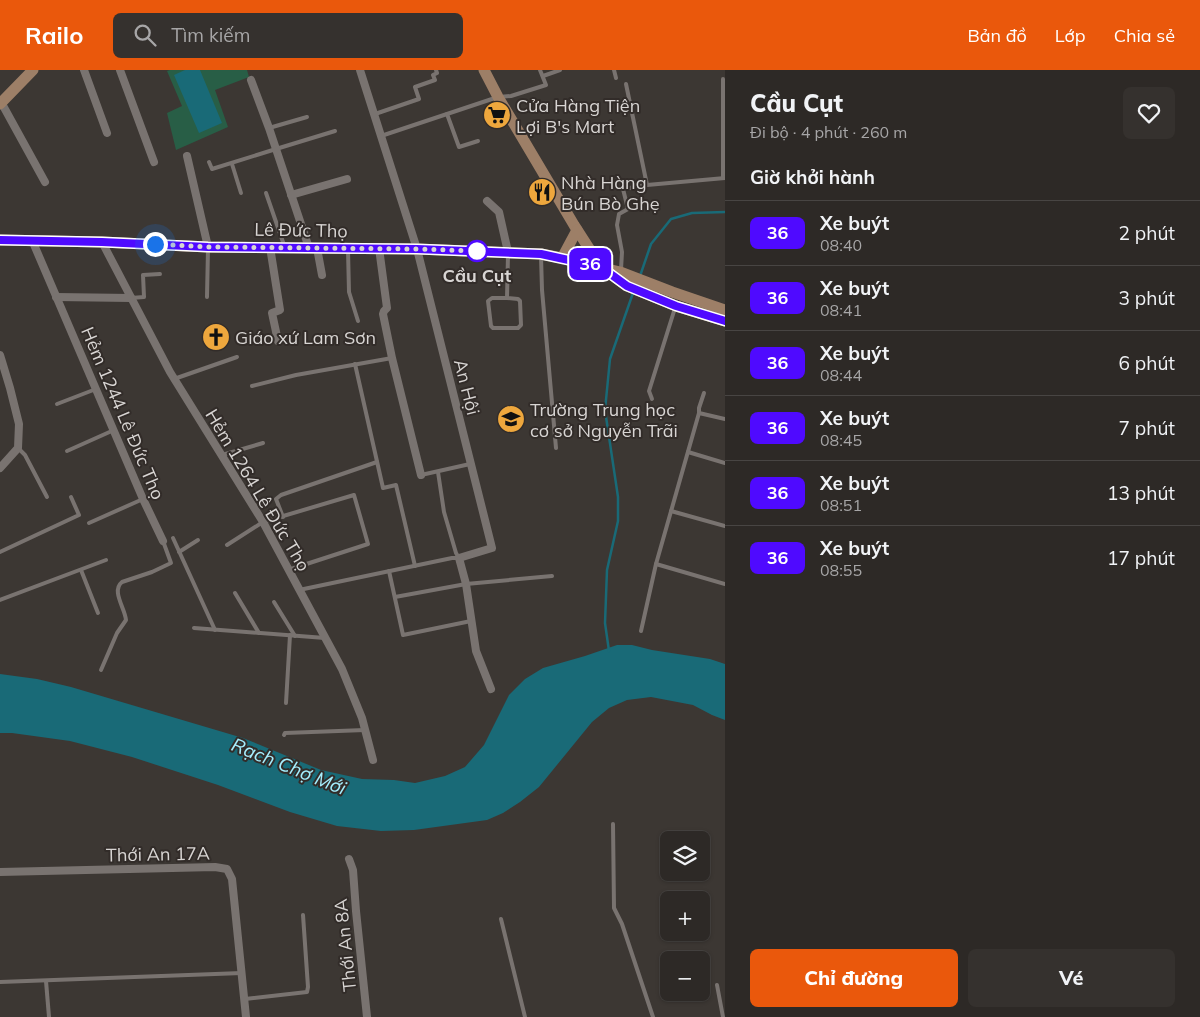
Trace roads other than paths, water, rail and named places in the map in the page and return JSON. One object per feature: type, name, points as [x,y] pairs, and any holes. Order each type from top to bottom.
[{"type":"main road","points":[[1,103],[33,70]]},
{"type":"main road","points":[[484,70],[498,97],[601,267]]},
{"type":"main road","points":[[562,258],[577,230]]},
{"type":"main road","points":[[577,230],[583,263]]},
{"type":"main road","name":"Lê Đức Thọ","points":[[0,240],[208,247],[379,248],[541,254],[620,272],[630,281]]},
{"type":"main road","name":"Lê Đức Thọ","points":[[601,267],[630,281]]},
{"type":"main road","points":[[630,281],[671,300],[725,321]]},
{"type":"main road","points":[[671,300],[725,310]]},
{"type":"street","points":[[84,70],[107,133]]},
{"type":"street","points":[[120,70],[154,162]]},
{"type":"street","name":"An Hội","points":[[360,70],[417,249],[492,548],[458,558]]},
{"type":"street","points":[[252,80],[270,128],[291,195],[322,275]]},
{"type":"street","points":[[1,103],[45,182]]},
{"type":"street","points":[[187,156],[208,247]]},
{"type":"street","points":[[291,195],[347,179]]},
{"type":"street","points":[[487,201],[499,212],[508,252]]},
{"type":"street","name":"Hẻm 1244 Lê Đức Thọ","points":[[32,240],[143,499],[163,541]]},
{"type":"street","name":"Hẻm 1264 Lê Đức Thọ","points":[[102,242],[174,379],[263,522],[342,669],[362,718],[373,760]]},
{"type":"street","points":[[270,247],[280,310],[272,313],[278,341]]},
{"type":"street","points":[[379,248],[387,308],[383,314],[421,475]]},
{"type":"street","name":"Hẻm 1244 Lê Đức Thọ","points":[[56,297],[131,298]]},
{"type":"street","points":[[0,355],[19,424],[18,448],[0,468]]},
{"type":"street","points":[[458,558],[466,584],[476,651],[491,689]]},
{"type":"street","name":"Thới An 8A","points":[[349,859],[353,870],[367,1017]]},
{"type":"street","name":"Thới An 17A","points":[[0,872],[215,867],[227,869],[232,879],[246,1017]]},
{"type":"lane","points":[[375,114],[418,99],[415,87],[435,80],[433,75],[437,73],[436,70]]},
{"type":"lane","points":[[381,136],[498,97],[510,96],[546,84],[540,70]]},
{"type":"lane","points":[[543,76],[560,70]]},
{"type":"lane","points":[[614,70],[616,78]]},
{"type":"lane","points":[[620,272],[622,252],[618,224],[619,214],[628,209],[623,190],[646,185],[724,178],[723,79]]},
{"type":"lane","points":[[626,84],[646,185]]},
{"type":"lane","points":[[447,114],[459,147],[478,141]]},
{"type":"lane","points":[[270,128],[307,117]]},
{"type":"lane","points":[[209,162],[212,169],[335,131]]},
{"type":"lane","points":[[232,164],[241,194]]},
{"type":"lane","points":[[266,192],[284,248]]},
{"type":"lane","points":[[208,247],[208,297]]},
{"type":"lane","points":[[348,248],[349,292],[358,321]]},
{"type":"lane","points":[[507,298],[508,252]]},
{"type":"lane","points":[[541,254],[542,290],[556,448]]},
{"type":"lane","points":[[131,298],[144,298],[143,275],[160,274]]},
{"type":"lane","points":[[492,298],[507,298],[520,301],[521,325],[518,328],[493,328],[491,326],[488,300],[492,298]]},
{"type":"lane","points":[[652,399],[649,390],[671,300]]},
{"type":"lane","points":[[174,379],[237,357]]},
{"type":"lane","points":[[252,386],[296,375],[392,358]]},
{"type":"lane","points":[[355,364],[382,488],[396,485],[415,566]]},
{"type":"lane","points":[[58,404],[96,389]]},
{"type":"lane","points":[[642,631],[656,564],[700,414],[699,408],[704,393]]},
{"type":"lane","points":[[700,414],[725,420]]},
{"type":"lane","points":[[67,451],[114,430]]},
{"type":"lane","points":[[222,456],[263,443]]},
{"type":"lane","points":[[18,448],[25,455],[47,497]]},
{"type":"lane","points":[[688,452],[725,463]]},
{"type":"lane","points":[[282,516],[276,500],[281,494],[377,462]]},
{"type":"lane","points":[[421,475],[470,464]]},
{"type":"lane","points":[[299,590],[458,558],[444,512],[438,472]]},
{"type":"lane","points":[[228,545],[263,522],[354,495],[368,544],[288,570]]},
{"type":"lane","points":[[0,552],[79,515],[71,497]]},
{"type":"lane","points":[[89,523],[143,499]]},
{"type":"lane","points":[[671,511],[725,526]]},
{"type":"lane","points":[[173,538],[215,630]]},
{"type":"lane","points":[[179,552],[198,540]]},
{"type":"lane","points":[[101,670],[117,633],[126,620],[118,592],[118,585],[171,563],[163,541]]},
{"type":"lane","points":[[0,600],[106,560]]},
{"type":"lane","points":[[656,564],[725,584]]},
{"type":"lane","points":[[81,570],[98,613]]},
{"type":"lane","points":[[389,571],[403,635],[471,621]]},
{"type":"lane","points":[[395,597],[466,584],[552,576]]},
{"type":"lane","points":[[235,593],[259,633]]},
{"type":"lane","points":[[274,602],[293,636],[286,703]]},
{"type":"lane","points":[[194,628],[325,638]]},
{"type":"lane","points":[[284,735],[286,733],[365,730]]},
{"type":"lane","points":[[613,824],[614,908],[622,924],[653,1017]]},
{"type":"lane","points":[[245,999],[306,992],[308,987],[303,915]]},
{"type":"lane","points":[[501,919],[525,1017]]},
{"type":"lane","points":[[0,982],[242,973]]},
{"type":"lane","points":[[46,981],[49,1017]]},
{"type":"lane","points":[[717,985],[723,1017]]},
{"type":"water","points":[[185,70],[200,70],[222,123],[199,133],[174,75]]},
{"type":"water","name":"Rạch Chợ Mới","points":[[617,645],[632,645],[710,659],[725,664],[725,720],[693,705],[651,697],[627,700],[609,708],[592,722],[539,787],[503,813],[487,820],[414,830],[381,831],[337,826],[290,812],[218,785],[132,757],[70,741],[0,733],[0,674],[37,679],[71,687],[243,738],[321,770],[362,779],[415,783],[445,776],[465,767],[484,745],[509,695],[525,679],[543,668]]},
{"type":"waterway","points":[[640,276],[651,244],[671,219],[692,213],[725,212]]},
{"type":"waterway","points":[[609,651],[605,623],[607,570],[618,521],[618,497],[605,410],[610,359],[633,293]]},
{"type":"place","name":"Cửa Hàng Tiện Lợi B's Mart","points":[[497,115]]},
{"type":"place","name":"Nhà Hàng Bún Bò Ghẹ","points":[[542,192]]},
{"type":"place","name":"Cầu Cụt","points":[[477,251]]},
{"type":"place","name":"Giáo xứ Lam Sơn","points":[[216,337]]},
{"type":"place","name":"Trường Trung học cơ sở Nguyễn Trãi","points":[[511,419]]}]
